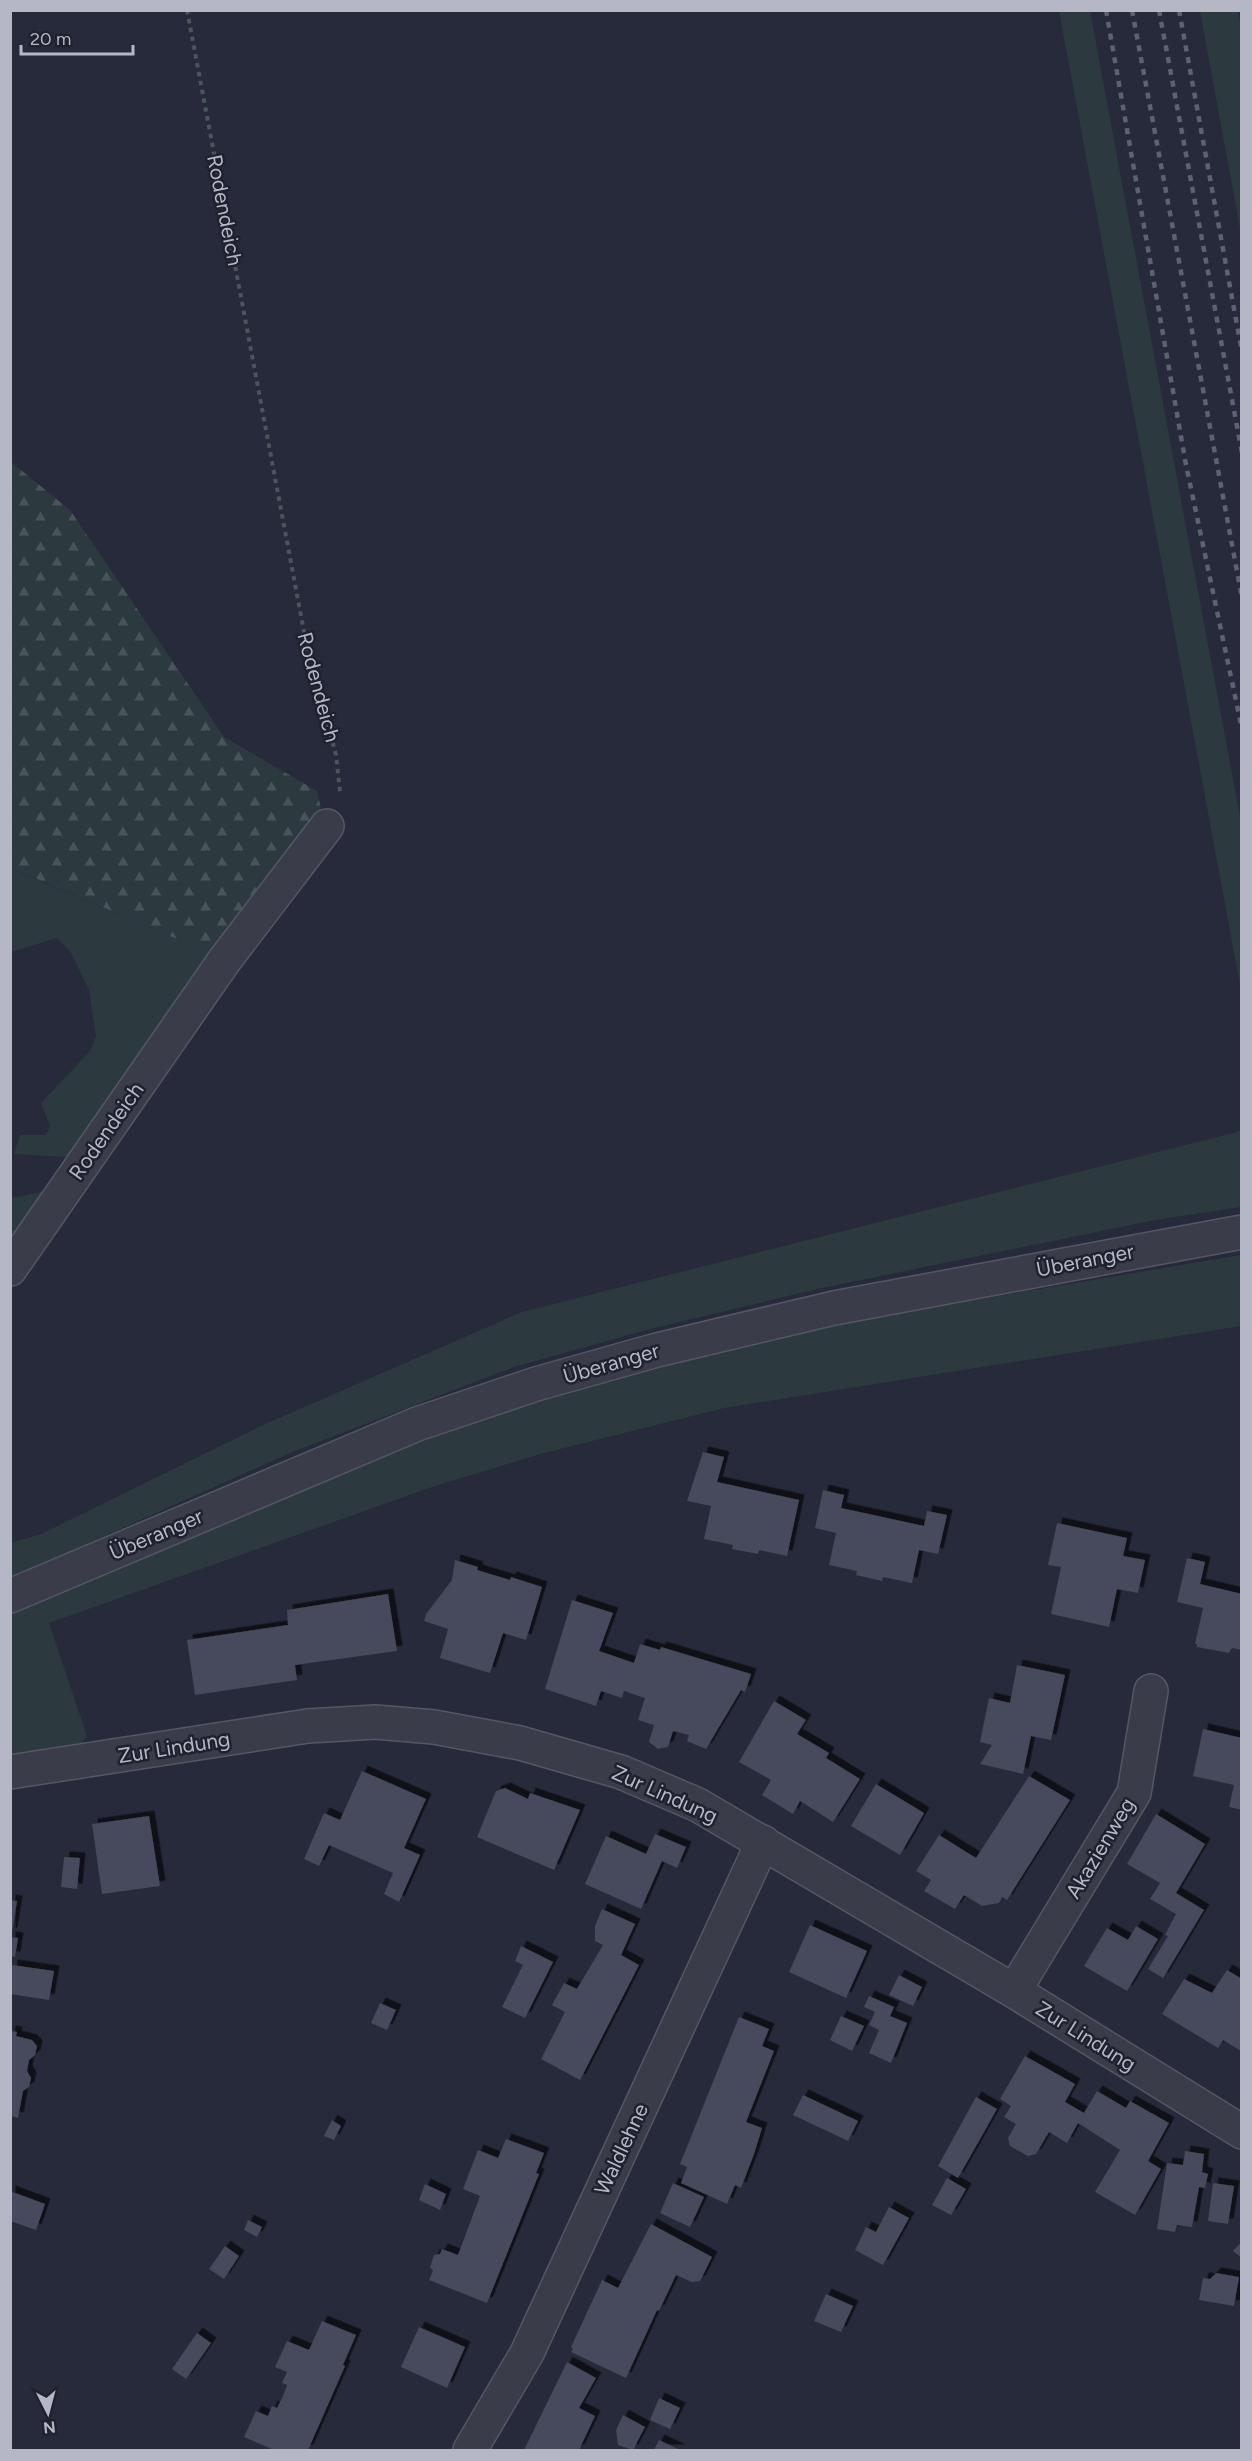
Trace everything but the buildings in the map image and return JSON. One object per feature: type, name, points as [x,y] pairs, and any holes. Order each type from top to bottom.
[{"type":"street","name":"Rodendeich","points":[[10,1269],[224,961],[327,826]]},
{"type":"street","name":"Überanger","points":[[10,1596],[417,1424],[536,1384],[657,1350],[834,1308],[1242,1232]]},
{"type":"street","name":"Akazienweg","points":[[1014,1991],[1134,1793],[1151,1691]]},
{"type":"street","name":"Zur Lindung","points":[[10,1772],[308,1726],[375,1722],[434,1727],[520,1743],[621,1772],[698,1805],[763,1842],[1014,1991],[1242,2132]]},
{"type":"street","name":"Waldlehne","points":[[470,2451],[527,2353],[763,1842]]},
{"type":"path","name":"Rodendeich","points":[[187,10],[308,653],[336,755],[340,796],[335,813],[327,826]]},
{"type":"green space","points":[[1059,11],[1090,11],[1241,822],[1241,990]]},
{"type":"green space","points":[[1200,11],[1238,11],[1242,32],[1241,234]]},
{"type":"green space","points":[[10,461],[70,510],[224,737],[317,791],[323,818],[219,957],[11,868]]},
{"type":"green space","points":[[10,868],[219,957],[68,1157],[14,1154],[20,1135],[46,1135],[50,1126],[41,1103],[90,1051],[96,1036],[89,990],[71,953],[57,938],[11,952]]},
{"type":"green space","points":[[1241,1131],[1241,1207],[1155,1220],[822,1288],[646,1330],[514,1367],[290,1453],[11,1578],[10,1543],[41,1534],[263,1425],[522,1312]]},
{"type":"green space","points":[[51,1190],[11,1250],[11,1198]]},
{"type":"green space","points":[[1241,1255],[1241,1326],[724,1408],[544,1453],[432,1487],[49,1623],[87,1736],[79,1747],[11,1756],[10,1609],[414,1442],[538,1398],[664,1361],[839,1323]]},
{"type":"railway","points":[[1106,10],[1186,465],[1242,729]]},
{"type":"railway","points":[[1132,10],[1242,598]]},
{"type":"railway","points":[[1159,10],[1242,453]]},
{"type":"railway","points":[[1179,10],[1242,352]]}]
